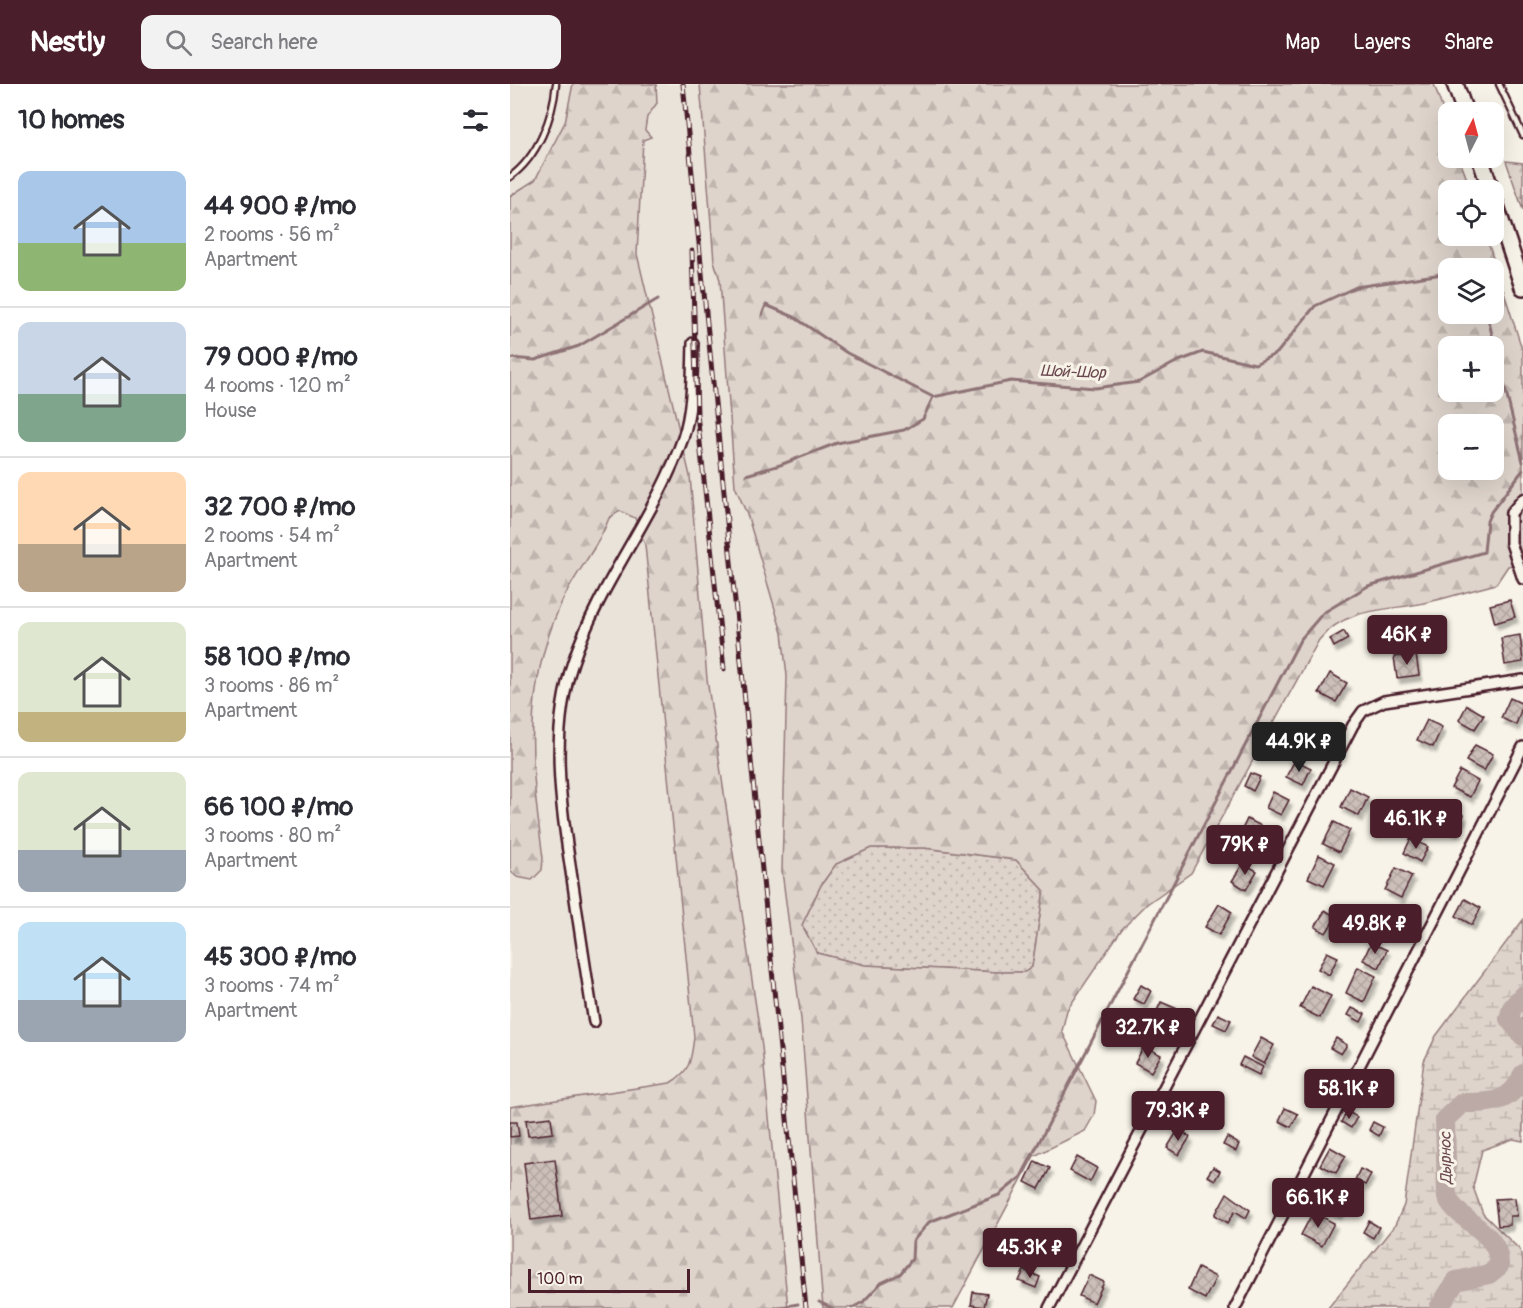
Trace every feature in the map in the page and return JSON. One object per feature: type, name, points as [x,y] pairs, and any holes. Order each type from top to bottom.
[{"type":"main road","points":[[1455,84],[1461,102]]},
{"type":"main road","points":[[1504,230],[1523,287]]},
{"type":"street","points":[[594,1022],[559,782],[562,706],[573,663],[589,620],[639,529],[684,437],[689,413],[693,343]]},
{"type":"street","points":[[1523,499],[1511,513],[1511,543],[1523,579]]},
{"type":"street","points":[[1049,1308],[1353,724],[1363,711],[1384,701],[1523,680]]},
{"type":"street","points":[[1235,1308],[1523,747]]},
{"type":"lane","points":[[510,177],[526,165],[539,141],[550,114],[556,84]]},
{"type":"lane","points":[[1499,84],[1523,135]]},
{"type":"shaded area","points":[[510,84],[573,84],[565,122],[535,180],[510,196]]},
{"type":"shaded area","points":[[656,84],[700,84],[714,261],[720,280],[735,486],[748,517],[782,633],[787,676],[782,871],[801,1019],[823,1308],[788,1308],[762,1047],[707,679],[690,476],[637,254],[643,139],[647,117],[657,102]]},
{"type":"shaded area","points":[[619,511],[635,518],[645,545],[694,1037],[691,1057],[684,1075],[670,1083],[510,1107],[510,871],[517,877],[532,880],[542,869],[543,858],[531,758],[535,689],[545,645],[560,605],[579,568],[603,533],[609,517]]},
{"type":"green space","points":[[573,84],[656,84],[657,103],[647,117],[645,130],[651,137],[643,140],[637,254],[690,476],[707,679],[762,1047],[788,1308],[510,1308],[510,1107],[670,1083],[682,1074],[689,1064],[694,1037],[645,545],[635,518],[620,511],[609,518],[599,540],[560,606],[548,638],[540,669],[533,730],[535,793],[543,858],[542,870],[532,880],[517,877],[510,871],[510,196],[535,180],[565,122]]},
{"type":"green space","points":[[700,84],[1434,84],[1440,102],[1438,102],[1438,168],[1463,168],[1467,180],[1438,180],[1438,246],[1489,246],[1493,258],[1438,258],[1438,324],[1504,324],[1504,292],[1523,352],[1523,563],[1508,566],[1496,584],[1433,601],[1354,616],[1341,621],[1319,640],[1191,873],[1147,904],[1122,929],[1067,1010],[1062,1031],[1096,1101],[1094,1115],[1085,1131],[1034,1156],[953,1308],[823,1308],[801,1019],[782,871],[787,676],[782,633],[748,517],[735,486],[720,280],[714,261]],"holes":[[[871,848],[925,848],[1016,860],[1044,890],[1032,967],[1025,972],[998,972],[865,965],[817,953],[802,925],[821,885],[836,864]]]},
{"type":"green space","points":[[1506,161],[1523,163],[1523,210]]},
{"type":"green space","points":[[871,848],[925,848],[1016,860],[1044,890],[1032,967],[1025,972],[998,972],[865,965],[817,953],[802,925],[821,885],[836,864]]},
{"type":"green space","points":[[1523,920],[1523,1141],[1513,1139],[1482,1150],[1473,1187],[1483,1214],[1520,1250],[1523,1261],[1523,1308],[1328,1308],[1395,1225],[1404,1205],[1424,1061],[1436,1036]]},
{"type":"building","points":[[1510,600],[1515,617],[1495,623],[1490,605]]},
{"type":"building","points":[[1344,631],[1348,639],[1334,647],[1330,639]]},
{"type":"building","points":[[1520,635],[1523,662],[1505,665],[1501,638]]},
{"type":"building","points":[[1416,654],[1419,675],[1397,678],[1394,657]]},
{"type":"building","points":[[1330,673],[1347,683],[1336,702],[1319,693]]},
{"type":"building","points":[[1510,698],[1523,704],[1516,725],[1501,718]]},
{"type":"building","points":[[1467,705],[1484,715],[1475,729],[1459,720]]},
{"type":"building","points":[[1427,720],[1442,727],[1433,747],[1417,740]]},
{"type":"building","points":[[1475,745],[1493,754],[1484,771],[1466,761]]},
{"type":"building","points":[[1295,760],[1311,768],[1303,785],[1286,777]]},
{"type":"building","points":[[1460,771],[1478,781],[1470,797],[1451,788]]},
{"type":"building","points":[[1250,773],[1260,777],[1253,791],[1244,786]]},
{"type":"building","points":[[1350,788],[1368,797],[1359,816],[1341,807]]},
{"type":"building","points":[[1273,792],[1289,800],[1281,815],[1266,808]]},
{"type":"building","points":[[1449,807],[1464,815],[1455,831],[1440,823]]},
{"type":"building","points":[[1247,819],[1268,829],[1257,852],[1236,842]]},
{"type":"building","points":[[1334,822],[1350,830],[1339,852],[1323,844]]},
{"type":"building","points":[[1411,838],[1428,847],[1420,862],[1404,853]]},
{"type":"building","points":[[1319,855],[1335,863],[1324,885],[1308,878]]},
{"type":"building","points":[[1243,863],[1257,871],[1246,890],[1232,881]]},
{"type":"building","points":[[1396,868],[1412,876],[1401,898],[1385,890]]},
{"type":"building","points":[[1465,899],[1481,908],[1472,925],[1456,916]]},
{"type":"building","points":[[1219,904],[1232,912],[1219,935],[1205,927]]},
{"type":"building","points":[[1325,910],[1336,917],[1326,933],[1315,927]]},
{"type":"building","points":[[1371,943],[1387,950],[1379,968],[1363,960]]},
{"type":"building","points":[[1327,952],[1338,957],[1329,975],[1318,969]]},
{"type":"building","points":[[1358,967],[1376,976],[1364,1002],[1346,993]]},
{"type":"building","points":[[1141,985],[1151,991],[1144,1004],[1133,999]]},
{"type":"building","points":[[1311,986],[1331,996],[1320,1018],[1300,1008]]},
{"type":"building","points":[[1161,1002],[1182,1011],[1171,1035],[1150,1026]]},
{"type":"building","points":[[1352,1008],[1365,1014],[1361,1022],[1348,1015]]},
{"type":"building","points":[[1218,1014],[1231,1020],[1226,1030],[1213,1024]]},
{"type":"building","points":[[1261,1038],[1274,1045],[1264,1064],[1251,1057]]},
{"type":"building","points":[[1336,1038],[1347,1045],[1341,1054],[1330,1048]]},
{"type":"building","points":[[1144,1046],[1161,1055],[1151,1072],[1135,1063]]},
{"type":"building","points":[[1243,1057],[1263,1067],[1259,1075],[1239,1065]]},
{"type":"building","points":[[1285,1108],[1298,1114],[1291,1127],[1279,1121]]},
{"type":"building","points":[[1347,1111],[1357,1117],[1351,1128],[1341,1122]]},
{"type":"building","points":[[551,1117],[553,1133],[528,1136],[526,1120]]},
{"type":"building","points":[[510,1122],[517,1122],[519,1136],[510,1137]]},
{"type":"building","points":[[1373,1122],[1383,1127],[1379,1136],[1369,1130]]},
{"type":"building","points":[[1178,1130],[1190,1137],[1179,1155],[1167,1148]]},
{"type":"building","points":[[1227,1137],[1239,1144],[1236,1151],[1223,1145]]},
{"type":"building","points":[[1330,1147],[1346,1156],[1336,1173],[1320,1165]]},
{"type":"building","points":[[1077,1157],[1097,1168],[1090,1182],[1070,1171]]},
{"type":"building","points":[[555,1159],[562,1216],[531,1220],[524,1163]]},
{"type":"building","points":[[1035,1161],[1050,1168],[1039,1189],[1025,1182]]},
{"type":"building","points":[[1213,1167],[1220,1171],[1215,1180],[1207,1176]]},
{"type":"building","points":[[1360,1169],[1371,1174],[1365,1185],[1355,1180]]},
{"type":"building","points":[[1329,1180],[1350,1192],[1338,1214],[1317,1203]]},
{"type":"building","points":[[1227,1193],[1250,1210],[1246,1218],[1235,1211],[1228,1223],[1215,1215]]},
{"type":"building","points":[[1515,1198],[1517,1216],[1510,1216],[1510,1225],[1498,1226],[1495,1199]]},
{"type":"building","points":[[1313,1212],[1334,1223],[1322,1246],[1301,1235]]},
{"type":"building","points":[[1369,1221],[1379,1227],[1373,1238],[1363,1232]]},
{"type":"building","points":[[1198,1268],[1216,1277],[1205,1299],[1188,1290]]},
{"type":"building","points":[[1024,1270],[1040,1277],[1036,1288],[1019,1281]]},
{"type":"building","points":[[1089,1275],[1104,1282],[1094,1303],[1079,1296]]},
{"type":"building","points":[[973,1292],[987,1294],[984,1307],[971,1305]]},
{"type":"waterway","name":"Шой-Шор","points":[[762,315],[766,305],[794,317],[847,353],[933,397],[1011,381],[1095,388],[1139,382],[1176,362],[1203,352],[1255,364],[1277,353],[1315,306],[1356,287],[1438,275]]},
{"type":"waterway","name":"Шой-Шор","points":[[510,358],[535,360],[579,346],[658,299]]},
{"type":"waterway","points":[[1489,324],[1523,462]]},
{"type":"waterway","points":[[746,475],[780,465],[837,443],[904,430],[923,419],[933,397]]},
{"type":"waterway","points":[[852,1308],[863,1302],[881,1283],[900,1274],[912,1259],[913,1241],[929,1222],[999,1195],[1021,1177],[1300,640],[1323,613],[1368,586],[1484,552],[1487,521],[1491,512],[1523,470]]},
{"type":"waterway","name":"Дырнос","points":[[1523,995],[1512,1008],[1509,1019],[1523,1036]]},
{"type":"waterway","name":"Дырнос","points":[[1439,1308],[1456,1281],[1489,1274],[1499,1266],[1498,1254],[1487,1236],[1461,1215],[1447,1197],[1445,1119],[1462,1103],[1490,1102],[1506,1096],[1513,1091],[1523,1074]]},
{"type":"waterway","points":[[819,1302],[832,1308]]},
{"type":"waterway","points":[[775,1308],[798,1304]]},
{"type":"railway","points":[[683,84],[806,1308]]},
{"type":"railway","points":[[692,251],[697,414],[724,669]]}]
